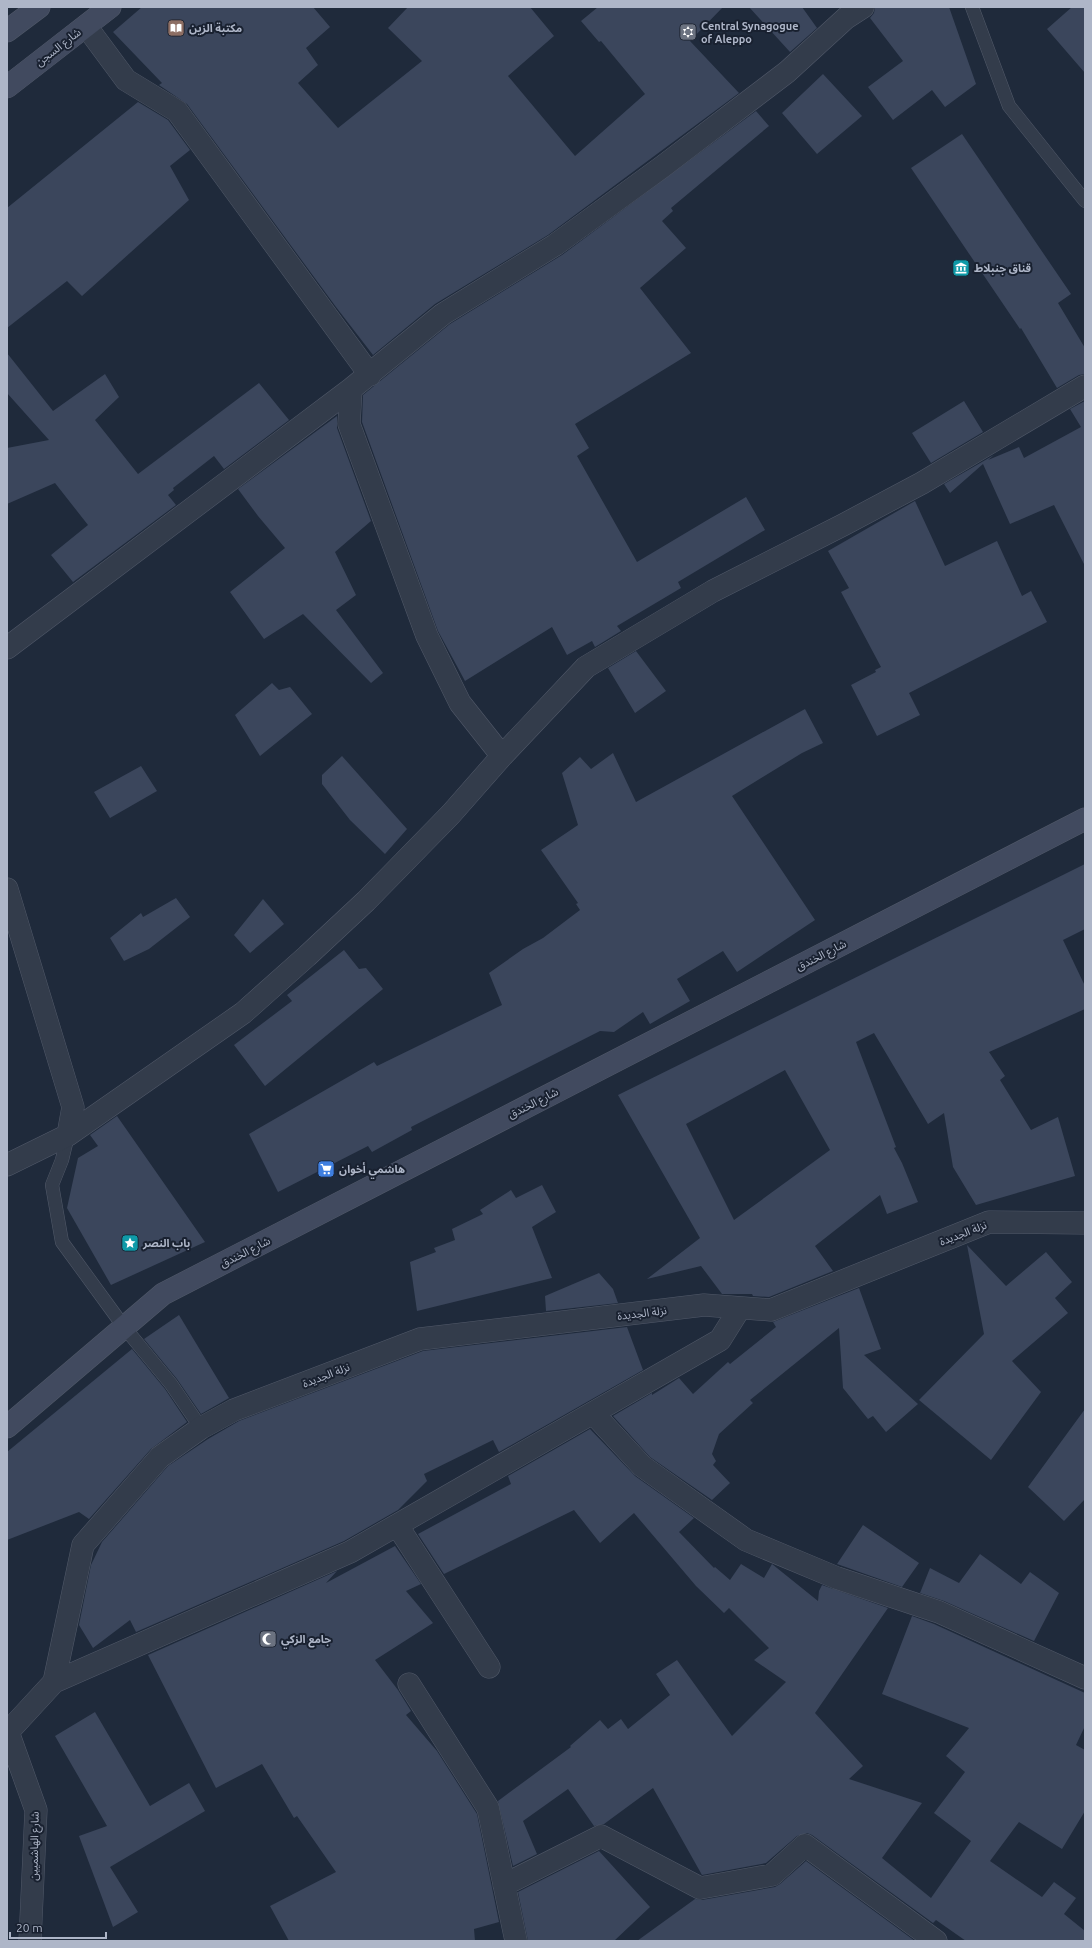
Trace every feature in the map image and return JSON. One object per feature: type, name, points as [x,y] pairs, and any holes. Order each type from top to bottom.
[{"type":"main road","points":[[7,31],[39,7]]},
{"type":"main road","name":"شارع السجن","points":[[7,87],[110,7]]},
{"type":"main road","name":"شارع الخندق","points":[[7,1427],[163,1294],[1085,819]]},
{"type":"street","points":[[7,648],[351,389],[443,314],[555,245],[662,167],[787,72],[846,18],[863,7]]},
{"type":"street","points":[[86,26],[126,80],[177,111],[370,374]]},
{"type":"street","points":[[7,1165],[68,1135],[244,1013],[366,902],[451,814],[502,756],[586,666],[713,591],[922,483],[1085,386]]},
{"type":"street","points":[[351,389],[349,424],[427,636],[460,702],[502,756]]},
{"type":"street","points":[[7,889],[73,1107],[68,1135]]},
{"type":"street","name":"نزلة الجديدة","points":[[54,1682],[83,1545],[160,1457],[201,1428],[234,1410],[420,1340],[704,1305],[771,1310],[989,1222],[1085,1223]]},
{"type":"street","points":[[8,1733],[54,1682],[350,1552],[720,1340],[740,1308]]},
{"type":"street","points":[[593,1413],[642,1466],[746,1540],[837,1578],[939,1612],[1085,1678]]},
{"type":"street","points":[[397,1525],[489,1668]]},
{"type":"street","points":[[408,1684],[488,1808],[516,1941]]},
{"type":"street","name":"شارع الهاشميين","points":[[8,1733],[36,1810],[30,1941]]},
{"type":"street","points":[[504,1885],[601,1836],[700,1888],[772,1875],[805,1845],[936,1941]]},
{"type":"lane","points":[[972,7],[1008,106],[1085,201]]},
{"type":"lane","points":[[68,1135],[62,1160],[52,1185],[62,1242],[124,1327],[171,1384],[201,1428]]},
{"type":"building","points":[[142,7],[313,7],[330,27],[306,48],[318,65],[298,83],[338,128],[422,61],[388,28],[408,7],[530,7],[554,36],[508,76],[575,156],[645,94],[601,41],[599,42],[581,21],[598,7],[723,7],[690,41],[739,93],[548,235],[435,304],[373,355],[187,104],[159,85],[162,83],[113,32]]},
{"type":"building","points":[[749,7],[802,7],[817,28],[790,52]]},
{"type":"building","points":[[875,7],[949,7],[976,84],[945,107],[932,90],[893,120],[868,87],[903,61],[870,18],[874,13]]},
{"type":"building","points":[[1072,7],[1085,7],[1085,73],[1047,29]]},
{"type":"building","points":[[823,74],[862,116],[817,154],[782,113]]},
{"type":"building","points":[[138,102],[168,120],[190,150],[170,166],[189,200],[82,296],[67,281],[7,328],[7,208]]},
{"type":"building","points":[[756,111],[769,126],[671,208],[673,211],[662,221],[686,248],[640,288],[691,353],[575,424],[589,448],[577,456],[637,562],[746,497],[765,530],[678,582],[681,588],[617,626],[621,631],[595,647],[592,641],[567,655],[552,627],[465,681],[438,631],[362,422],[363,395],[450,324],[562,255]]},
{"type":"building","points":[[962,134],[1071,294],[1058,303],[1085,348],[1085,374],[1079,375],[1057,388],[1021,328],[1020,329],[911,168]]},
{"type":"building","points":[[7,353],[53,411],[105,374],[119,397],[95,420],[138,474],[259,383],[289,420],[224,469],[214,456],[173,488],[174,490],[168,495],[176,505],[73,582],[51,555],[88,525],[55,483],[7,504],[7,448],[49,440],[7,393]]},
{"type":"building","points":[[964,401],[983,432],[931,463],[912,433]]},
{"type":"building","points":[[1085,401],[1085,566],[1054,505],[1010,524],[983,464],[950,493],[944,484],[994,455],[988,460],[1019,447],[1024,458],[1081,427],[1070,409]]},
{"type":"building","points":[[337,416],[337,428],[371,521],[335,552],[356,595],[336,610],[383,673],[371,683],[303,614],[264,639],[230,592],[285,548],[238,489]]},
{"type":"building","points":[[915,501],[945,566],[997,541],[1022,596],[1031,591],[1047,622],[909,693],[920,715],[877,736],[851,685],[876,672],[875,670],[881,667],[841,592],[849,588],[828,551]]},
{"type":"building","points":[[636,651],[666,691],[635,713],[608,668]]},
{"type":"building","points":[[272,683],[279,690],[290,687],[312,714],[260,756],[235,715]]},
{"type":"building","points":[[805,709],[823,743],[802,753],[732,796],[815,920],[737,972],[723,951],[677,979],[690,1001],[650,1024],[643,1012],[614,1032],[600,1031],[411,1127],[412,1130],[372,1152],[368,1146],[278,1192],[249,1134],[374,1062],[377,1066],[502,1005],[489,973],[523,949],[543,938],[580,910],[576,904],[578,903],[541,850],[578,825],[562,773],[580,757],[591,769],[613,753],[636,802]]},
{"type":"building","points":[[342,756],[407,829],[385,854],[350,820],[322,784],[322,775]]},
{"type":"building","points":[[141,766],[157,791],[110,818],[94,792]]},
{"type":"building","points":[[1085,864],[1085,929],[1063,940],[1085,986],[1085,1009],[989,1052],[1005,1076],[1000,1080],[1031,1130],[1058,1117],[1075,1176],[976,1205],[953,1167],[944,1113],[928,1124],[874,1033],[856,1042],[896,1147],[894,1148],[902,1163],[918,1202],[887,1214],[880,1195],[815,1246],[833,1271],[769,1297],[753,1296],[752,1294],[722,1294],[701,1266],[647,1279],[700,1238],[618,1095]],"holes":[[[785,1070],[830,1150],[734,1220],[686,1124]]]},
{"type":"building","points":[[176,898],[190,917],[149,949],[124,961],[110,938],[141,913],[143,917]]},
{"type":"building","points":[[263,899],[284,924],[250,953],[234,935]]},
{"type":"building","points":[[344,950],[359,969],[366,968],[383,989],[265,1086],[234,1045],[292,1001],[287,995]]},
{"type":"building","points":[[117,1116],[205,1242],[111,1285],[67,1208],[78,1158],[98,1146],[90,1135]]},
{"type":"building","points":[[542,1185],[556,1212],[532,1227],[552,1278],[417,1311],[410,1262],[436,1252],[434,1248],[455,1240],[452,1229],[483,1214],[480,1210],[511,1190],[516,1198]]},
{"type":"building","points":[[967,1245],[1006,1286],[1046,1252],[1072,1282],[1055,1298],[1068,1313],[1012,1361],[1041,1392],[991,1460],[919,1400],[984,1334]]},
{"type":"building","points":[[599,1273],[613,1289],[618,1303],[546,1311],[545,1296]]},
{"type":"building","points":[[859,1288],[881,1349],[864,1355],[918,1404],[886,1432],[873,1416],[868,1419],[843,1388],[839,1328],[750,1400],[753,1403],[719,1434],[712,1454],[716,1461],[713,1465],[730,1483],[712,1500],[650,1457],[613,1416],[652,1393],[652,1395],[679,1378],[693,1394],[728,1362],[730,1364],[776,1327],[773,1322]]},
{"type":"building","points":[[179,1315],[229,1398],[201,1414],[177,1379],[144,1339]]},
{"type":"building","points":[[627,1327],[643,1370],[499,1452],[493,1440],[424,1474],[427,1481],[398,1510],[344,1541],[136,1632],[130,1620],[93,1648],[79,1625],[91,1565],[102,1542],[168,1466],[208,1439],[239,1421],[423,1351]]},
{"type":"building","points":[[132,1349],[165,1389],[187,1422],[151,1449],[89,1519],[79,1512],[7,1540],[7,1452]]},
{"type":"building","points":[[1085,1409],[1085,1499],[1064,1521],[1028,1487]]},
{"type":"building","points":[[590,1429],[635,1476],[694,1518],[679,1532],[714,1568],[715,1567],[730,1580],[741,1564],[764,1578],[772,1564],[818,1601],[819,1591],[822,1585],[888,1608],[815,1713],[863,1766],[849,1779],[922,1803],[882,1858],[931,1898],[971,1841],[934,1813],[965,1772],[946,1756],[969,1728],[882,1694],[912,1616],[934,1624],[1085,1693],[1085,1726],[1076,1745],[1085,1750],[1085,1811],[1062,1849],[1019,1822],[990,1861],[1042,1897],[1054,1882],[1076,1898],[1064,1914],[1085,1931],[1085,1941],[966,1941],[936,1920],[933,1923],[812,1835],[807,1833],[797,1836],[766,1863],[702,1875],[653,1788],[604,1824],[594,1826],[568,1789],[523,1821],[537,1854],[513,1866],[498,1801],[571,1747],[570,1746],[600,1720],[608,1729],[621,1719],[628,1729],[670,1695],[656,1674],[677,1660],[732,1736],[786,1682],[754,1660],[769,1648],[729,1608],[724,1613],[696,1586],[634,1513],[600,1543],[574,1510],[444,1574],[418,1534],[511,1484],[508,1476]]},
{"type":"building","points":[[863,1525],[919,1563],[902,1587],[837,1564]]},
{"type":"building","points":[[395,1546],[421,1584],[406,1591],[433,1623],[375,1660],[398,1690],[411,1711],[406,1715],[437,1751],[477,1814],[499,1922],[474,1929],[475,1941],[289,1941],[270,1906],[336,1872],[297,1816],[294,1818],[262,1764],[216,1788],[148,1655],[337,1571],[326,1583]]},
{"type":"building","points":[[980,1554],[1021,1584],[1030,1572],[1059,1593],[1034,1641],[944,1601],[920,1593],[930,1568],[959,1583]]},
{"type":"building","points":[[95,1712],[150,1806],[189,1783],[205,1811],[110,1867],[138,1912],[113,1927],[79,1836],[107,1826],[55,1736]]},
{"type":"building","points":[[599,1851],[650,1907],[614,1941],[528,1941],[518,1892]]},
{"type":"building","points":[[806,1861],[915,1941],[637,1941],[695,1899],[702,1900],[775,1887]]},
{"type":"place","name":"مكتبة الزين","points":[[176,28]]},
{"type":"place","name":"Central Synagogue of Aleppo","points":[[688,32]]},
{"type":"place","name":"قناق جنبلاط","points":[[961,268]]},
{"type":"place","name":"هاشمي أخوان","points":[[326,1169]]},
{"type":"place","name":"باب النصر","points":[[130,1243]]},
{"type":"place","name":"جامع الزكي","points":[[268,1639]]}]
